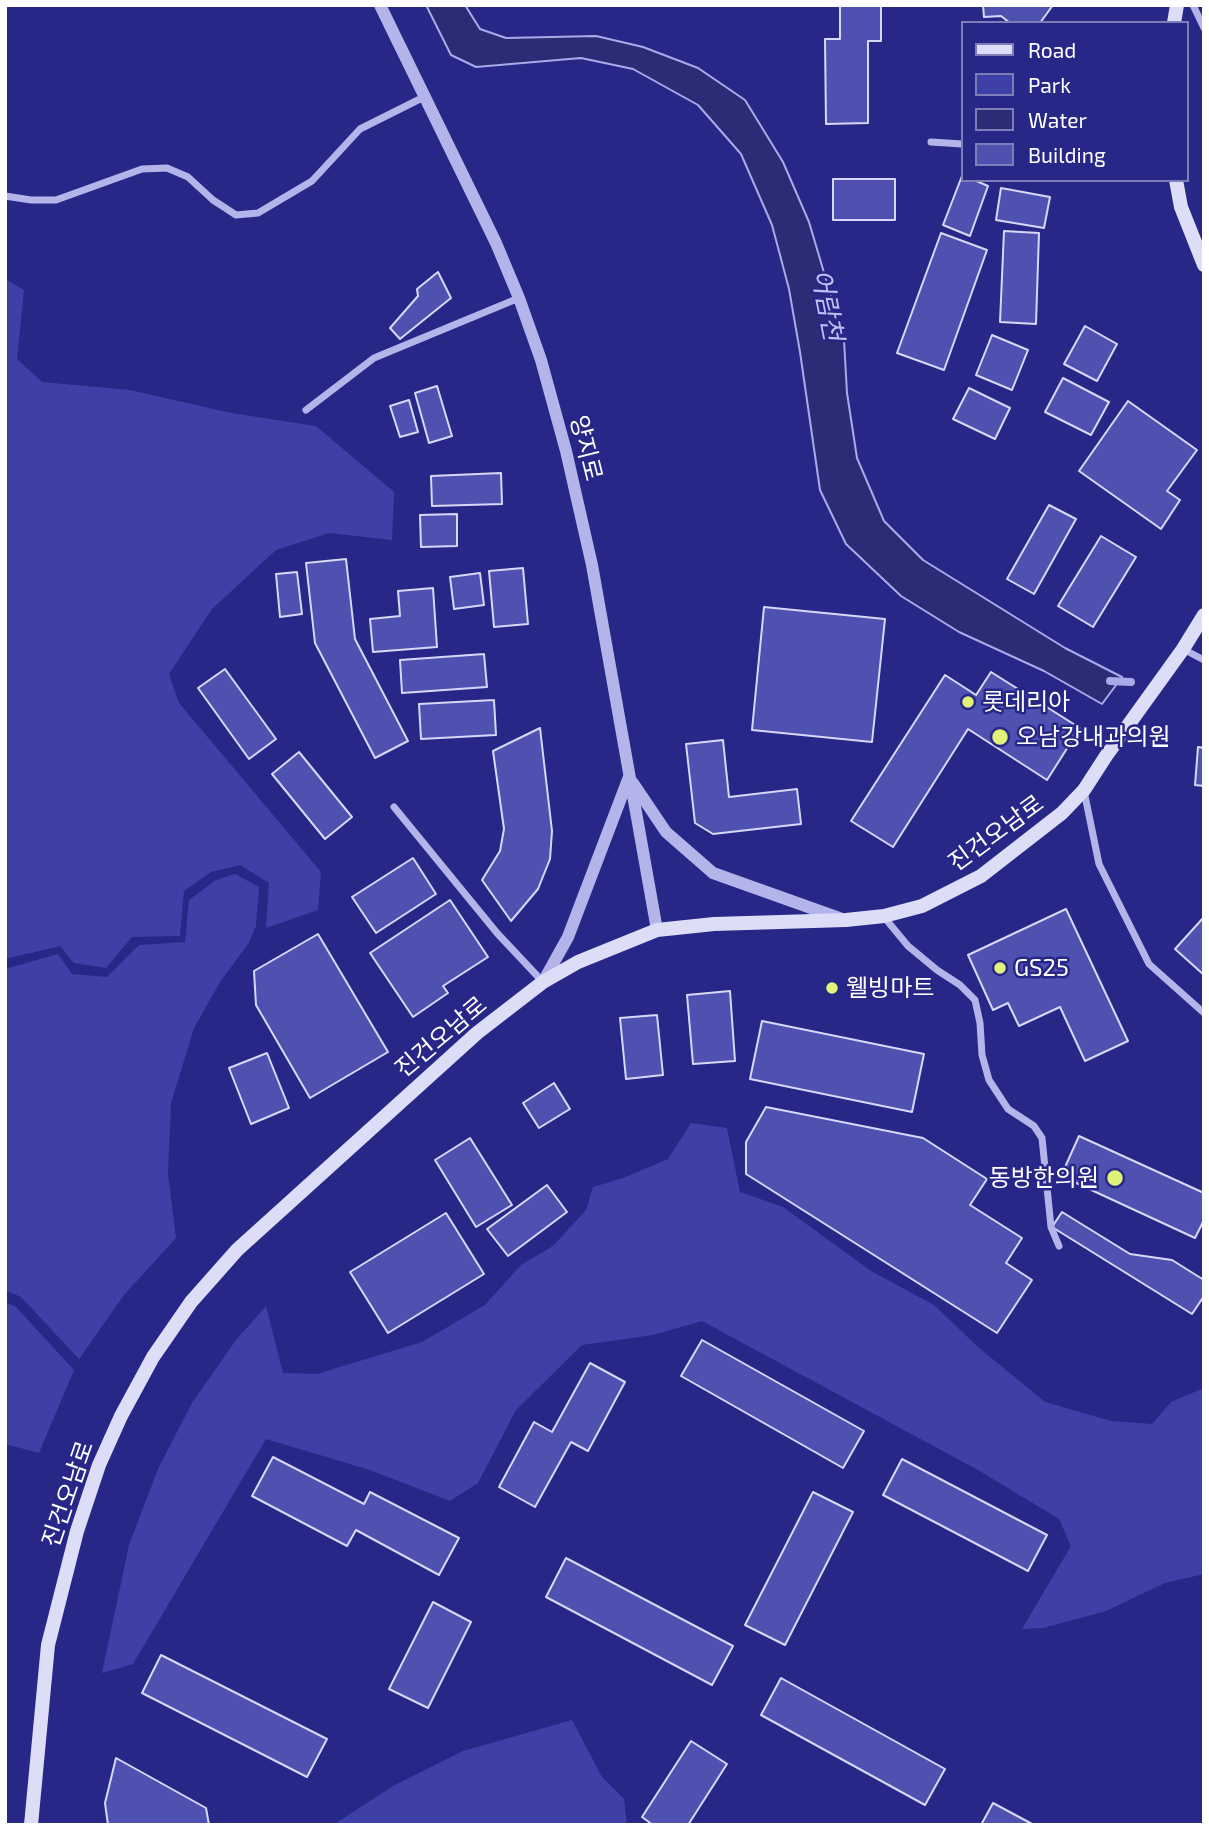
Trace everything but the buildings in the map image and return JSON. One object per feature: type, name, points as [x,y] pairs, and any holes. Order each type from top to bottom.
[{"type":"main road","points":[[1175,182],[1181,208],[1204,265]]},
{"type":"main road","name":"진건오남로","points":[[31,1825],[48,1645],[74,1544],[99,1465],[121,1416],[153,1357],[191,1302],[237,1250],[477,1033],[543,982],[578,962],[657,930],[714,924],[846,920],[884,916],[922,906],[981,876],[1062,813],[1084,790],[1204,615]]},
{"type":"street","name":"양지로","points":[[380,5],[496,243],[541,360],[592,565],[657,930]]},
{"type":"street","points":[[1193,5],[1204,28]]},
{"type":"street","points":[[5,196],[56,200],[142,169],[167,168],[188,177],[213,200],[236,215],[258,213],[312,181],[360,129],[426,96]]},
{"type":"street","points":[[931,142],[960,144]]},
{"type":"street","points":[[306,410],[374,358],[519,298]]},
{"type":"street","points":[[1183,649],[1204,660]]},
{"type":"street","points":[[629,777],[666,831],[713,873],[846,920]]},
{"type":"street","points":[[394,807],[497,933],[543,982],[568,937],[629,777]]},
{"type":"street","points":[[1084,790],[1099,864],[1149,964],[1204,1013]]},
{"type":"street","points":[[884,916],[908,946],[960,985],[975,1000],[981,1023],[982,1055],[989,1080],[1008,1110],[1034,1126],[1042,1138],[1051,1227],[1059,1246]]},
{"type":"green space","points":[[5,279],[24,290],[17,359],[42,382],[130,390],[231,413],[316,426],[394,492],[392,540],[329,533],[276,550],[212,609],[169,674],[179,703],[321,872],[318,910],[266,928],[269,883],[240,865],[211,872],[184,891],[180,936],[132,937],[106,968],[74,963],[60,946],[5,959]]},
{"type":"green space","points":[[235,874],[259,887],[256,926],[248,944],[220,982],[194,1028],[171,1103],[168,1174],[176,1238],[124,1295],[79,1359],[21,1297],[5,1290],[5,969],[58,954],[72,974],[107,977],[139,945],[185,942],[189,900],[216,880]]},
{"type":"green space","points":[[691,1123],[727,1128],[740,1192],[783,1207],[871,1271],[934,1305],[978,1347],[1045,1402],[1111,1421],[1152,1424],[1171,1402],[1204,1388],[1204,1574],[1165,1583],[1106,1611],[1043,1628],[1022,1629],[1071,1546],[1059,1519],[978,1470],[702,1321],[653,1335],[582,1345],[516,1410],[478,1483],[450,1501],[370,1470],[266,1439],[133,1664],[102,1673],[129,1545],[158,1469],[192,1403],[236,1340],[266,1306],[283,1373],[317,1374],[422,1342],[485,1305],[521,1265],[553,1246],[586,1210],[593,1187],[668,1159]]},
{"type":"green space","points":[[5,1302],[16,1307],[74,1370],[39,1453],[5,1444]]},
{"type":"green space","points":[[572,1720],[602,1777],[624,1799],[627,1825],[333,1825],[393,1786],[463,1751]]},
{"type":"water","points":[[426,5],[465,5],[480,29],[506,38],[596,36],[643,47],[698,68],[745,100],[783,162],[809,222],[844,340],[847,393],[857,458],[884,521],[923,560],[1065,648],[1122,677],[1102,704],[1044,671],[959,632],[901,596],[846,544],[820,490],[789,289],[772,225],[741,154],[698,105],[633,69],[581,58],[476,67],[451,55]]},
{"type":"waterway","name":"어람천","points":[[1110,681],[1131,682]]},
{"type":"place","name":"롯데리아","points":[[968,702]]},
{"type":"place","name":"오남강내과의원","points":[[1000,737]]},
{"type":"place","name":"GS25","points":[[1000,968]]},
{"type":"place","name":"웰빙마트","points":[[832,988]]},
{"type":"place","name":"동방한의원","points":[[1115,1178]]}]
